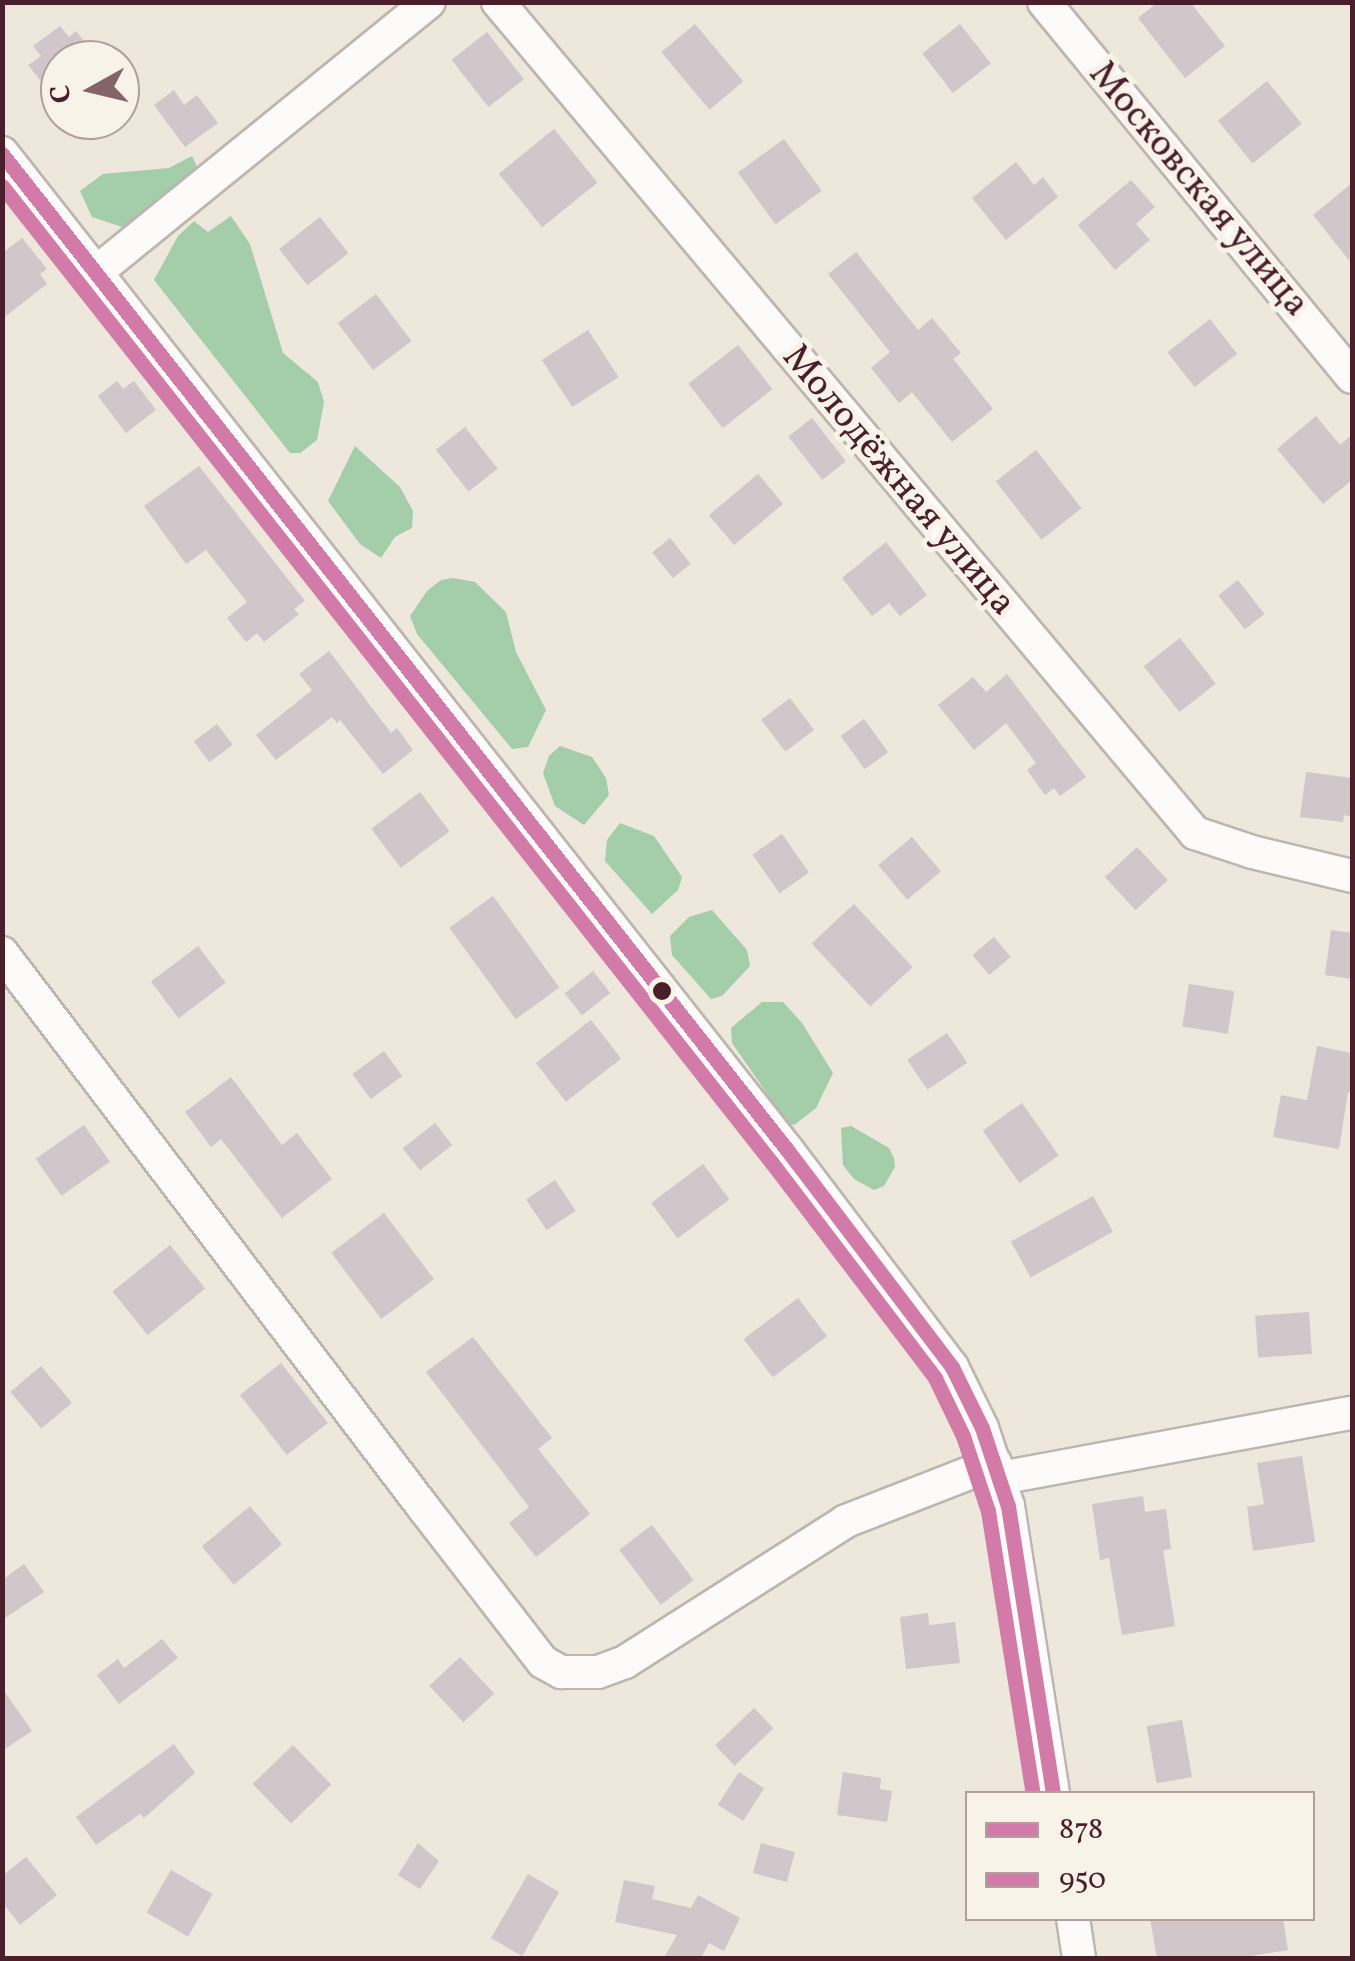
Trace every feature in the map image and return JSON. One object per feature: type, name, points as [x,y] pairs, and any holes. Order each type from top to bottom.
[{"type":"street","points":[[99,270],[429,2]]},
{"type":"street","name":"Молодёжная улица","points":[[498,2],[1195,833],[1252,852],[1352,876]]},
{"type":"street","name":"Московская улица","points":[[1044,2],[1352,377]]},
{"type":"street","points":[[2,153],[99,270],[932,1339],[968,1394],[998,1471],[1052,1791]]},
{"type":"street","points":[[2,954],[458,1554],[543,1662],[562,1672],[598,1672],[625,1662],[846,1520],[998,1471],[1352,1413]]},
{"type":"street","points":[[1073,1921],[1079,1958]]},
{"type":"green space","points":[[192,156],[199,171],[163,204],[125,228],[92,217],[80,191],[103,174],[169,168]]},
{"type":"green space","points":[[231,216],[250,244],[283,353],[318,382],[324,402],[317,440],[300,453],[290,453],[154,280],[178,236],[194,221],[208,232]]},
{"type":"green space","points":[[355,446],[400,487],[413,511],[412,528],[395,537],[381,558],[360,544],[328,501]]},
{"type":"green space","points":[[441,580],[475,582],[506,612],[516,652],[546,710],[528,747],[512,749],[417,634],[410,616],[427,591]]},
{"type":"green space","points":[[560,746],[592,757],[606,778],[609,795],[584,825],[555,806],[543,773],[549,756]]},
{"type":"green space","points":[[620,823],[654,836],[682,877],[678,890],[652,914],[605,861],[607,840]]},
{"type":"green space","points":[[712,910],[747,950],[750,966],[722,996],[711,999],[672,955],[670,936],[689,917]]},
{"type":"green space","points":[[762,1002],[783,1002],[802,1023],[833,1073],[816,1108],[794,1125],[788,1124],[732,1043],[731,1028]]},
{"type":"green space","points":[[851,1126],[889,1148],[895,1167],[884,1186],[874,1190],[854,1179],[843,1165],[841,1128]]},
{"type":"building","points":[[1158,2],[1190,2],[1225,46],[1185,78],[1138,18]]},
{"type":"building","points":[[695,24],[743,81],[710,110],[661,52]]},
{"type":"building","points":[[960,24],[991,63],[953,93],[922,54]]},
{"type":"building","points":[[60,26],[69,37],[76,31],[83,40],[41,40]]},
{"type":"building","points":[[487,32],[524,79],[488,107],[452,60]]},
{"type":"building","points":[[40,57],[40,80],[28,65]]},
{"type":"building","points":[[1267,81],[1302,124],[1253,163],[1218,121]]},
{"type":"building","points":[[174,90],[184,105],[197,95],[218,123],[185,147],[154,105]]},
{"type":"building","points":[[554,129],[597,183],[542,227],[499,174]]},
{"type":"building","points":[[784,139],[822,191],[776,224],[738,173]]},
{"type":"building","points":[[1016,162],[1034,185],[1043,177],[1058,197],[1006,240],[972,198]]},
{"type":"building","points":[[1131,180],[1155,207],[1136,224],[1150,240],[1115,270],[1078,225]]},
{"type":"building","points":[[1352,183],[1352,264],[1313,215]]},
{"type":"building","points":[[320,217],[348,253],[307,285],[279,249]]},
{"type":"building","points":[[22,238],[47,269],[40,274],[47,284],[2,319],[2,253]]},
{"type":"building","points":[[856,252],[918,330],[932,318],[961,353],[953,359],[993,409],[952,442],[912,392],[899,403],[871,368],[890,352],[828,274]]},
{"type":"building","points":[[376,294],[412,341],[373,370],[338,323]]},
{"type":"building","points":[[1210,319],[1237,354],[1195,387],[1167,352]]},
{"type":"building","points":[[588,330],[618,377],[572,407],[542,360]]},
{"type":"building","points":[[738,345],[772,389],[723,428],[688,384]]},
{"type":"building","points":[[117,381],[123,389],[134,381],[156,410],[126,433],[98,396]]},
{"type":"building","points":[[1316,416],[1340,445],[1352,435],[1352,480],[1323,504],[1277,449]]},
{"type":"building","points":[[812,418],[846,461],[822,480],[788,436]]},
{"type":"building","points":[[465,427],[498,469],[468,492],[436,450]]},
{"type":"building","points":[[1036,450],[1082,508],[1041,540],[996,481]]},
{"type":"building","points":[[199,466],[305,601],[294,609],[299,614],[264,642],[257,633],[246,642],[227,618],[247,602],[206,550],[186,564],[144,506]]},
{"type":"building","points":[[758,474],[783,504],[734,545],[709,515]]},
{"type":"building","points":[[670,538],[691,564],[673,578],[652,552]]},
{"type":"building","points":[[886,542],[927,595],[900,616],[889,603],[872,616],[842,578]]},
{"type":"building","points":[[1238,580],[1264,614],[1245,629],[1218,595]]},
{"type":"building","points":[[1180,638],[1216,684],[1179,712],[1144,666]]},
{"type":"building","points":[[329,651],[391,733],[397,728],[413,750],[383,774],[340,720],[337,723],[332,717],[276,760],[256,735],[312,690],[299,674]]},
{"type":"building","points":[[1007,674],[1086,777],[1060,796],[1054,788],[1045,795],[1027,770],[1036,763],[1006,723],[974,750],[938,705],[973,677],[986,692]]},
{"type":"building","points":[[790,698],[814,730],[785,752],[761,720]]},
{"type":"building","points":[[864,719],[888,752],[865,769],[841,736]]},
{"type":"building","points":[[217,724],[233,745],[209,762],[194,741]]},
{"type":"building","points":[[1306,772],[1352,778],[1352,817],[1344,815],[1343,822],[1300,817]]},
{"type":"building","points":[[420,792],[449,831],[401,868],[371,829]]},
{"type":"building","points":[[782,834],[809,873],[779,893],[753,855]]},
{"type":"building","points":[[912,837],[941,871],[907,900],[878,865]]},
{"type":"building","points":[[1137,847],[1168,880],[1136,910],[1105,877]]},
{"type":"building","points":[[493,896],[559,987],[516,1019],[449,928]]},
{"type":"building","points":[[854,904],[913,967],[870,1006],[812,944]]},
{"type":"building","points":[[1331,930],[1352,933],[1352,979],[1325,975]]},
{"type":"building","points":[[994,937],[1011,957],[989,975],[973,955]]},
{"type":"building","points":[[198,946],[226,983],[179,1018],[151,982]]},
{"type":"building","points":[[593,971],[610,993],[582,1015],[565,993]]},
{"type":"building","points":[[1189,984],[1234,991],[1228,1034],[1182,1026]]},
{"type":"building","points":[[591,1020],[621,1059],[566,1102],[536,1063]]},
{"type":"building","points":[[947,1033],[967,1063],[927,1090],[907,1060]]},
{"type":"building","points":[[1317,1046],[1352,1053],[1352,1093],[1348,1092],[1339,1149],[1273,1137],[1281,1095],[1307,1100]]},
{"type":"building","points":[[384,1051],[402,1076],[371,1099],[352,1074]]},
{"type":"building","points":[[231,1077],[282,1145],[297,1133],[332,1179],[282,1218],[221,1139],[211,1147],[185,1112]]},
{"type":"building","points":[[1022,1103],[1059,1155],[1019,1183],[983,1131]]},
{"type":"building","points":[[435,1123],[452,1145],[420,1170],[403,1148]]},
{"type":"building","points":[[84,1125],[110,1162],[61,1196],[36,1159]]},
{"type":"building","points":[[703,1164],[729,1199],[678,1238],[651,1203]]},
{"type":"building","points":[[555,1180],[576,1211],[547,1230],[526,1200]]},
{"type":"building","points":[[1093,1196],[1113,1232],[1031,1277],[1011,1242]]},
{"type":"building","points":[[384,1213],[434,1279],[381,1319],[331,1253]]},
{"type":"building","points":[[170,1245],[205,1289],[148,1335],[112,1292]]},
{"type":"building","points":[[798,1298],[827,1336],[773,1377],[744,1339]]},
{"type":"building","points":[[1309,1312],[1312,1354],[1258,1358],[1255,1316]]},
{"type":"building","points":[[473,1337],[552,1438],[538,1449],[590,1514],[536,1557],[509,1523],[529,1507],[426,1372]]},
{"type":"building","points":[[281,1363],[328,1423],[287,1455],[240,1395]]},
{"type":"building","points":[[41,1366],[72,1403],[41,1428],[10,1392]]},
{"type":"building","points":[[1302,1456],[1315,1542],[1253,1551],[1247,1507],[1264,1504],[1257,1463]]},
{"type":"building","points":[[1143,1496],[1145,1512],[1166,1509],[1171,1549],[1163,1550],[1175,1626],[1122,1635],[1109,1558],[1100,1560],[1092,1504]]},
{"type":"building","points":[[250,1506],[282,1544],[234,1585],[202,1546]]},
{"type":"building","points":[[652,1525],[694,1580],[661,1605],[619,1550]]},
{"type":"building","points":[[24,1564],[44,1592],[2,1620],[2,1580]]},
{"type":"building","points":[[928,1613],[929,1625],[955,1622],[960,1663],[906,1669],[900,1617]]},
{"type":"building","points":[[162,1639],[178,1658],[119,1704],[97,1675],[118,1659],[124,1668]]},
{"type":"building","points":[[460,1657],[494,1694],[463,1722],[429,1686]]},
{"type":"building","points":[[2,1688],[32,1731],[2,1751]]},
{"type":"building","points":[[754,1708],[773,1728],[735,1766],[715,1746]]},
{"type":"building","points":[[1182,1720],[1192,1777],[1157,1783],[1147,1726]]},
{"type":"building","points":[[174,1744],[195,1773],[144,1818],[140,1814],[96,1845],[76,1817]]},
{"type":"building","points":[[293,1745],[331,1785],[291,1823],[253,1784]]},
{"type":"building","points":[[739,1772],[764,1788],[743,1821],[718,1805]]},
{"type":"building","points":[[843,1772],[881,1778],[880,1789],[892,1791],[887,1822],[837,1815]]},
{"type":"building","points":[[418,1843],[439,1861],[420,1889],[398,1875]]},
{"type":"building","points":[[761,1843],[795,1852],[787,1882],[753,1873]]},
{"type":"building","points":[[26,1857],[57,1895],[20,1925],[2,1902],[2,1876]]},
{"type":"building","points":[[171,1870],[213,1894],[188,1936],[146,1912]]},
{"type":"building","points":[[528,1874],[559,1892],[522,1956],[491,1938]]},
{"type":"building","points":[[624,1880],[655,1886],[652,1899],[691,1908],[698,1895],[740,1918],[724,1951],[709,1943],[701,1958],[664,1958],[677,1935],[615,1922]]},
{"type":"building","points":[[1151,1921],[1283,1921],[1288,1950],[1238,1958],[1157,1958]]},
{"type":"transit line","name":"878","points":[[2,154],[788,1151],[952,1367],[982,1428],[1008,1506],[1053,1791]]},
{"type":"transit line","name":"950","points":[[2,186],[772,1163],[935,1378],[963,1436],[988,1511],[1033,1791]]}]
